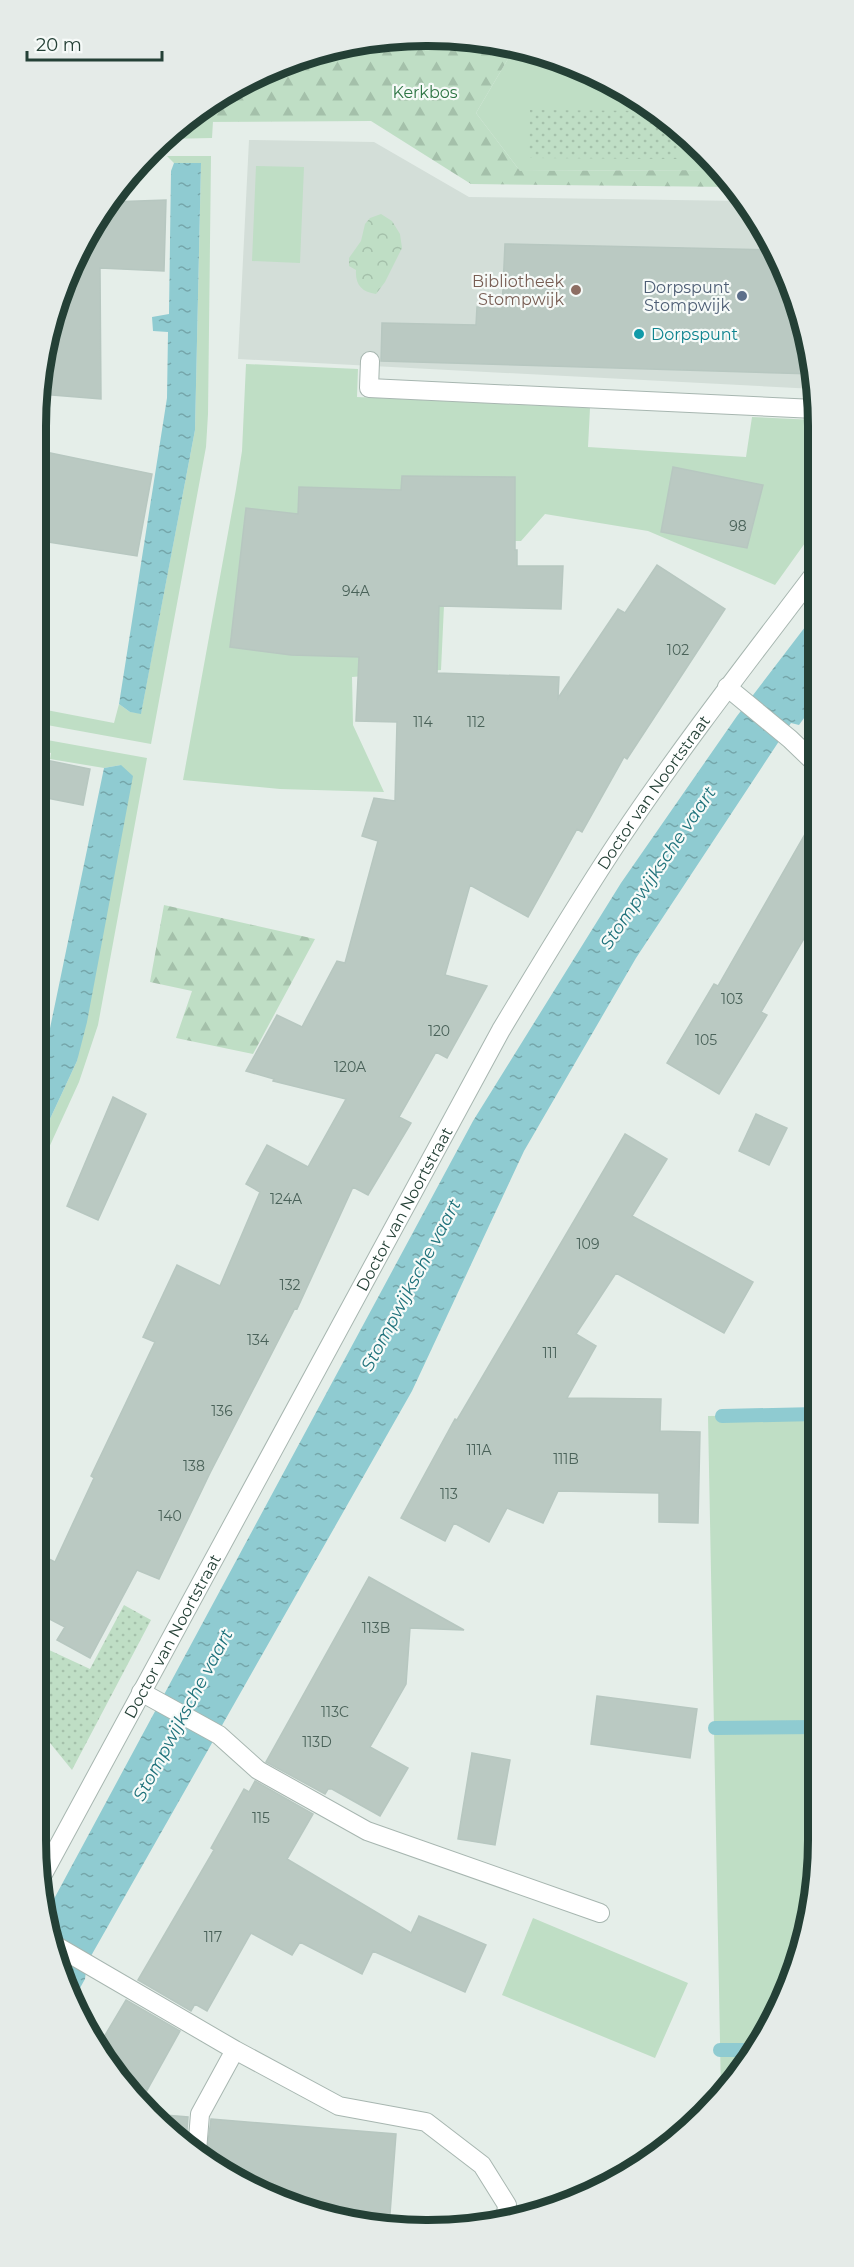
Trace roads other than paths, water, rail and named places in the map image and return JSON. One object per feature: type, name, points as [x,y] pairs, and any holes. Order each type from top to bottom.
[{"type":"street","points":[[370,361],[369,388],[807,409]]},
{"type":"street","name":"Doctor van Noortstraat","points":[[47,1866],[501,1030],[577,903],[621,836],[728,687],[808,582]]},
{"type":"street","points":[[728,687],[808,756]]},
{"type":"street","points":[[790,739],[808,743]]},
{"type":"street","points":[[141,1692],[219,1735],[258,1770],[367,1831],[600,1913]]},
{"type":"street","points":[[63,1950],[235,2050],[339,2106],[426,2122],[482,2165],[507,2205],[506,2212]]},
{"type":"street","points":[[198,2144],[200,2114],[235,2050]]},
{"type":"water","points":[[174,163],[201,163],[195,430],[141,714],[130,712],[119,704],[167,398],[168,332],[153,331],[152,317],[169,314],[171,171]]},
{"type":"water","name":"Stompwijksche vaart","points":[[808,623],[808,713],[799,725],[791,723],[636,958],[524,1151],[412,1391],[87,1963],[85,1979],[78,1992],[59,1938],[52,1902],[473,1121],[621,883],[737,716]]},
{"type":"water","points":[[121,765],[133,776],[87,1022],[77,1061],[46,1128],[46,1048],[104,768]]},
{"type":"waterway","points":[[722,1416],[808,1414]]},
{"type":"waterway","points":[[715,1728],[808,1727]]},
{"type":"waterway","points":[[720,2050],[744,2050]]},
{"type":"place","name":"Bibliotheek Stompwijk","points":[[576,290]]},
{"type":"place","name":"Dorpspunt Stompwijk","points":[[742,296]]},
{"type":"place","name":"Dorpspunt","points":[[639,334]]},
{"type":"park label","name":"Kerkbos","points":[[425,92]]}]
